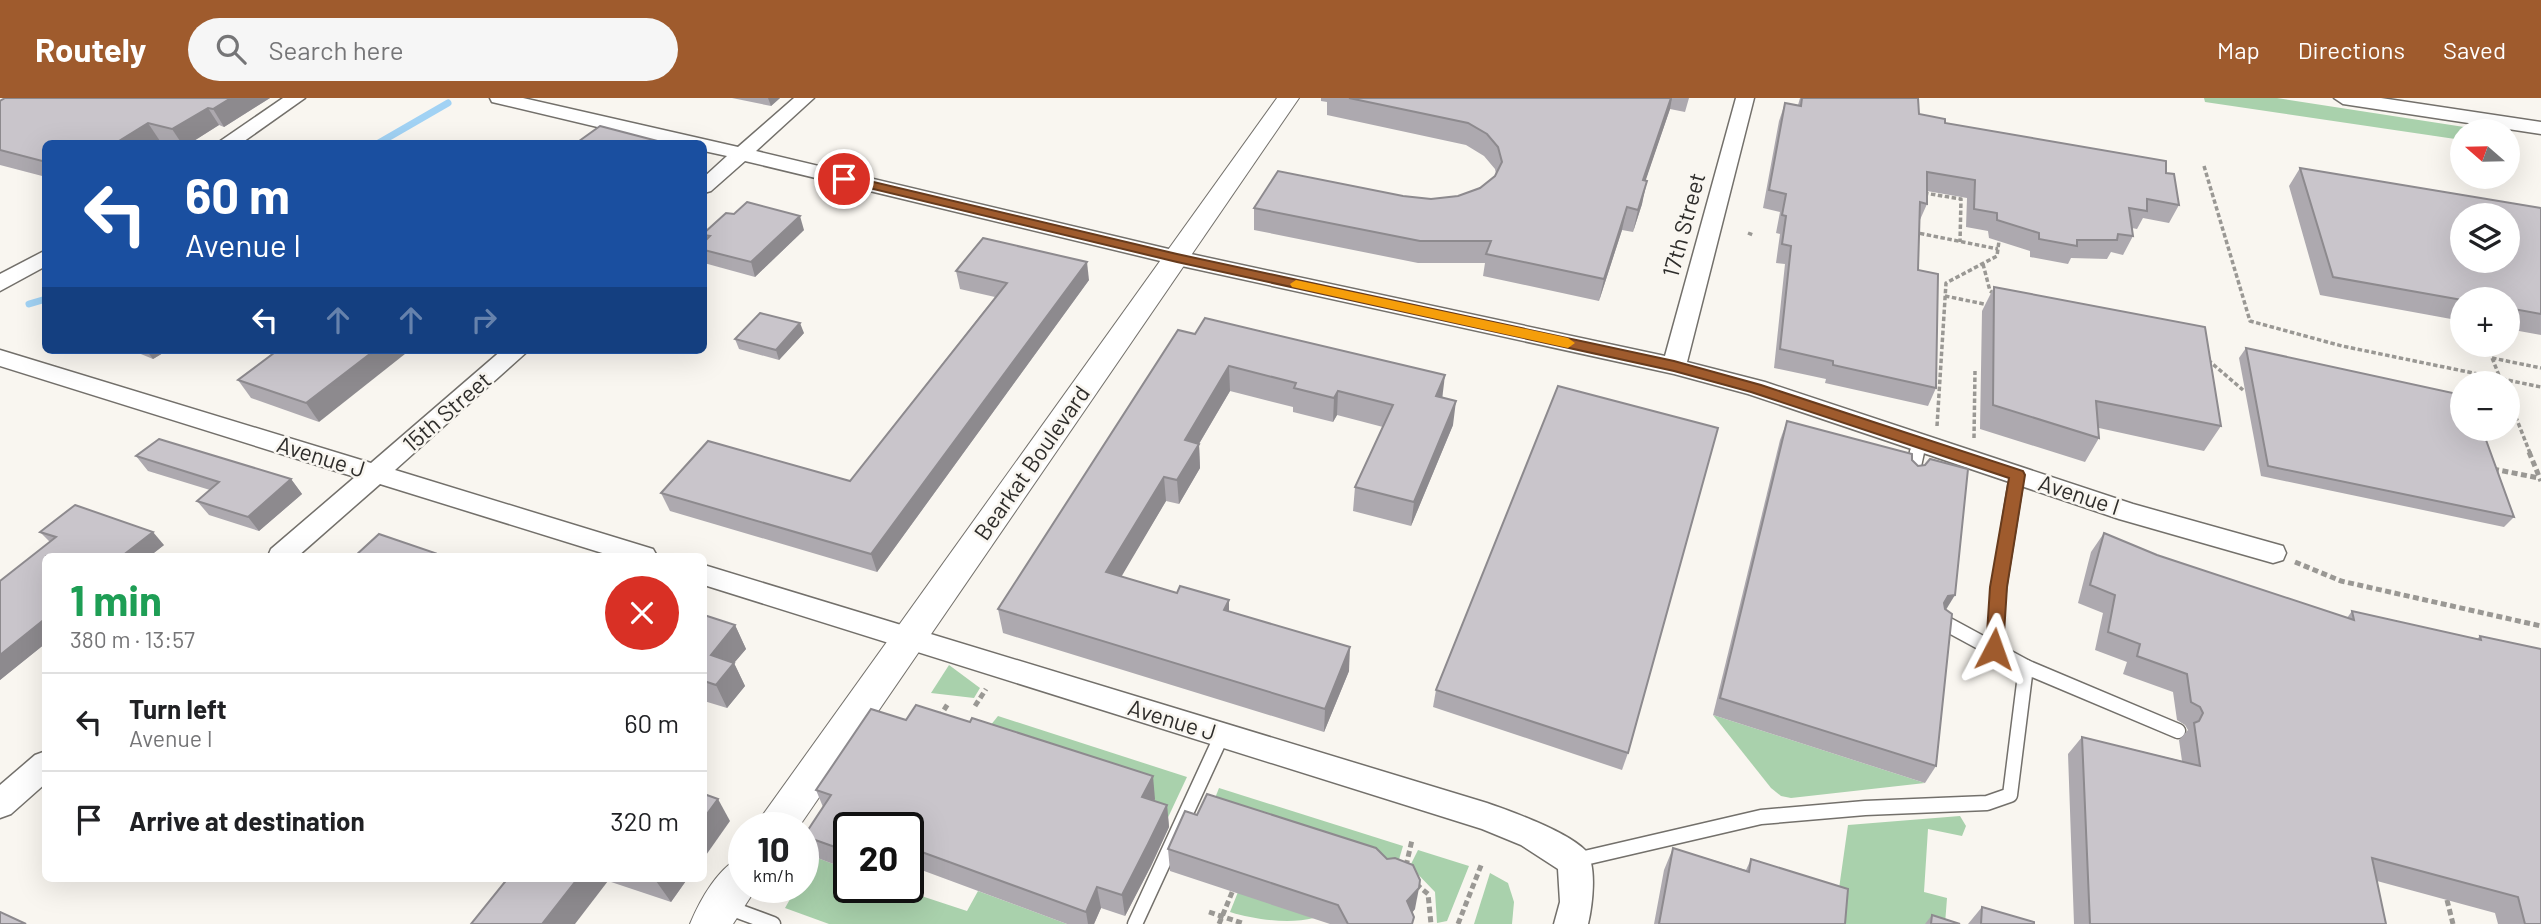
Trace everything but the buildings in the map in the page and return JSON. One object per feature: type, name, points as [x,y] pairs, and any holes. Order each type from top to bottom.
[{"type":"street","points":[[232,140],[296,98]]},
{"type":"street","points":[[499,98],[679,140]]},
{"type":"street","points":[[707,184],[805,98]]},
{"type":"street","name":"Bearkat Boulevard","points":[[787,812],[1288,98]]},
{"type":"street","name":"17th Street","points":[[1674,366],[1745,98]]},
{"type":"street","points":[[2343,98],[2541,128]]},
{"type":"street","name":"Avenue I","points":[[707,146],[1177,258],[1674,366],[1756,388],[2128,512],[2273,553]]},
{"type":"street","points":[[0,284],[42,258]]},
{"type":"street","name":"15th Street","points":[[284,553],[512,354]]},
{"type":"street","name":"Avenue J","points":[[0,358],[633,553]]},
{"type":"street","name":"Avenue J","points":[[707,576],[1487,817],[1532,835],[1574,861]]},
{"type":"street","points":[[0,804],[42,767]]},
{"type":"street","points":[[1571,924],[1577,902],[1574,861]]},
{"type":"lane","points":[[1912,475],[1919,443]]},
{"type":"lane","points":[[1994,649],[1999,587],[2017,475]]},
{"type":"lane","points":[[1943,622],[2026,667],[2178,731]]},
{"type":"lane","points":[[1574,861],[1761,817],[1865,808],[1987,803],[2010,795],[2026,667]]},
{"type":"lane","points":[[1135,924],[1222,735]]},
{"type":"lane","points":[[725,901],[773,924]]},
{"type":"path","points":[[2204,166],[2250,321],[2457,371]]},
{"type":"path","points":[[1923,193],[1961,199],[1961,242]]},
{"type":"path","points":[[1912,232],[1998,249]]},
{"type":"path","points":[[1934,278],[1946,283],[1983,264],[1997,256],[1999,241]]},
{"type":"path","points":[[1983,264],[1990,291],[2000,298]]},
{"type":"path","points":[[1937,426],[1946,283]]},
{"type":"path","points":[[1945,296],[1994,307]]},
{"type":"path","points":[[2205,358],[2243,390]]},
{"type":"path","points":[[2492,358],[2497,371]]},
{"type":"path","points":[[2492,358],[2541,368]]},
{"type":"path","points":[[1974,439],[1975,371]]},
{"type":"path","points":[[2520,384],[2541,387]]},
{"type":"path","points":[[2520,427],[2541,480]]},
{"type":"path","points":[[2483,467],[2541,480]]},
{"type":"path","points":[[2273,553],[2341,581],[2541,626]]},
{"type":"path","points":[[937,721],[949,702]]},
{"type":"path","points":[[1404,872],[1412,840]]},
{"type":"path","points":[[1458,924],[1482,863]]},
{"type":"path","points":[[1412,880],[1428,894],[1431,924]]},
{"type":"path","points":[[1219,924],[1233,890]]},
{"type":"path","points":[[2447,900],[2453,924]]},
{"type":"path","points":[[1209,912],[1245,924]]},
{"type":"green space","points":[[2204,98],[2277,98],[2450,125],[2450,138],[2205,102]]},
{"type":"green space","points":[[949,665],[980,688],[974,698],[931,693]]},
{"type":"green space","points":[[1713,715],[1925,783],[1791,798],[1781,796],[1771,788]]},
{"type":"green space","points":[[998,716],[1187,777],[1164,826],[990,726]]},
{"type":"green space","points":[[1219,788],[1403,846],[1398,863],[1208,816]]},
{"type":"green space","points":[[1960,816],[1966,826],[1962,836],[1928,829],[1924,892],[1947,898],[1945,924],[1834,924],[1848,825]]},
{"type":"green space","points":[[1418,850],[1469,866],[1447,921],[1437,923],[1435,892],[1410,866]]},
{"type":"green space","points":[[819,859],[833,864],[833,903],[924,903],[924,897],[967,911],[978,891],[1067,924],[829,924],[785,908],[788,903],[819,903]]},
{"type":"green space","points":[[1490,873],[1508,883],[1514,902],[1512,924],[1474,924]]},
{"type":"green space","points":[[1238,892],[1314,918],[1272,920],[1230,912]]},
{"type":"waterway","points":[[384,140],[448,103]]},
{"type":"waterway","points":[[29,304],[42,300]]},
{"type":"slow traffic","points":[[1296,284],[1568,343]]},
{"type":"route","points":[[844,179],[1177,258],[1674,366],[1756,388],[2017,475],[1999,587],[1994,649]]}]
